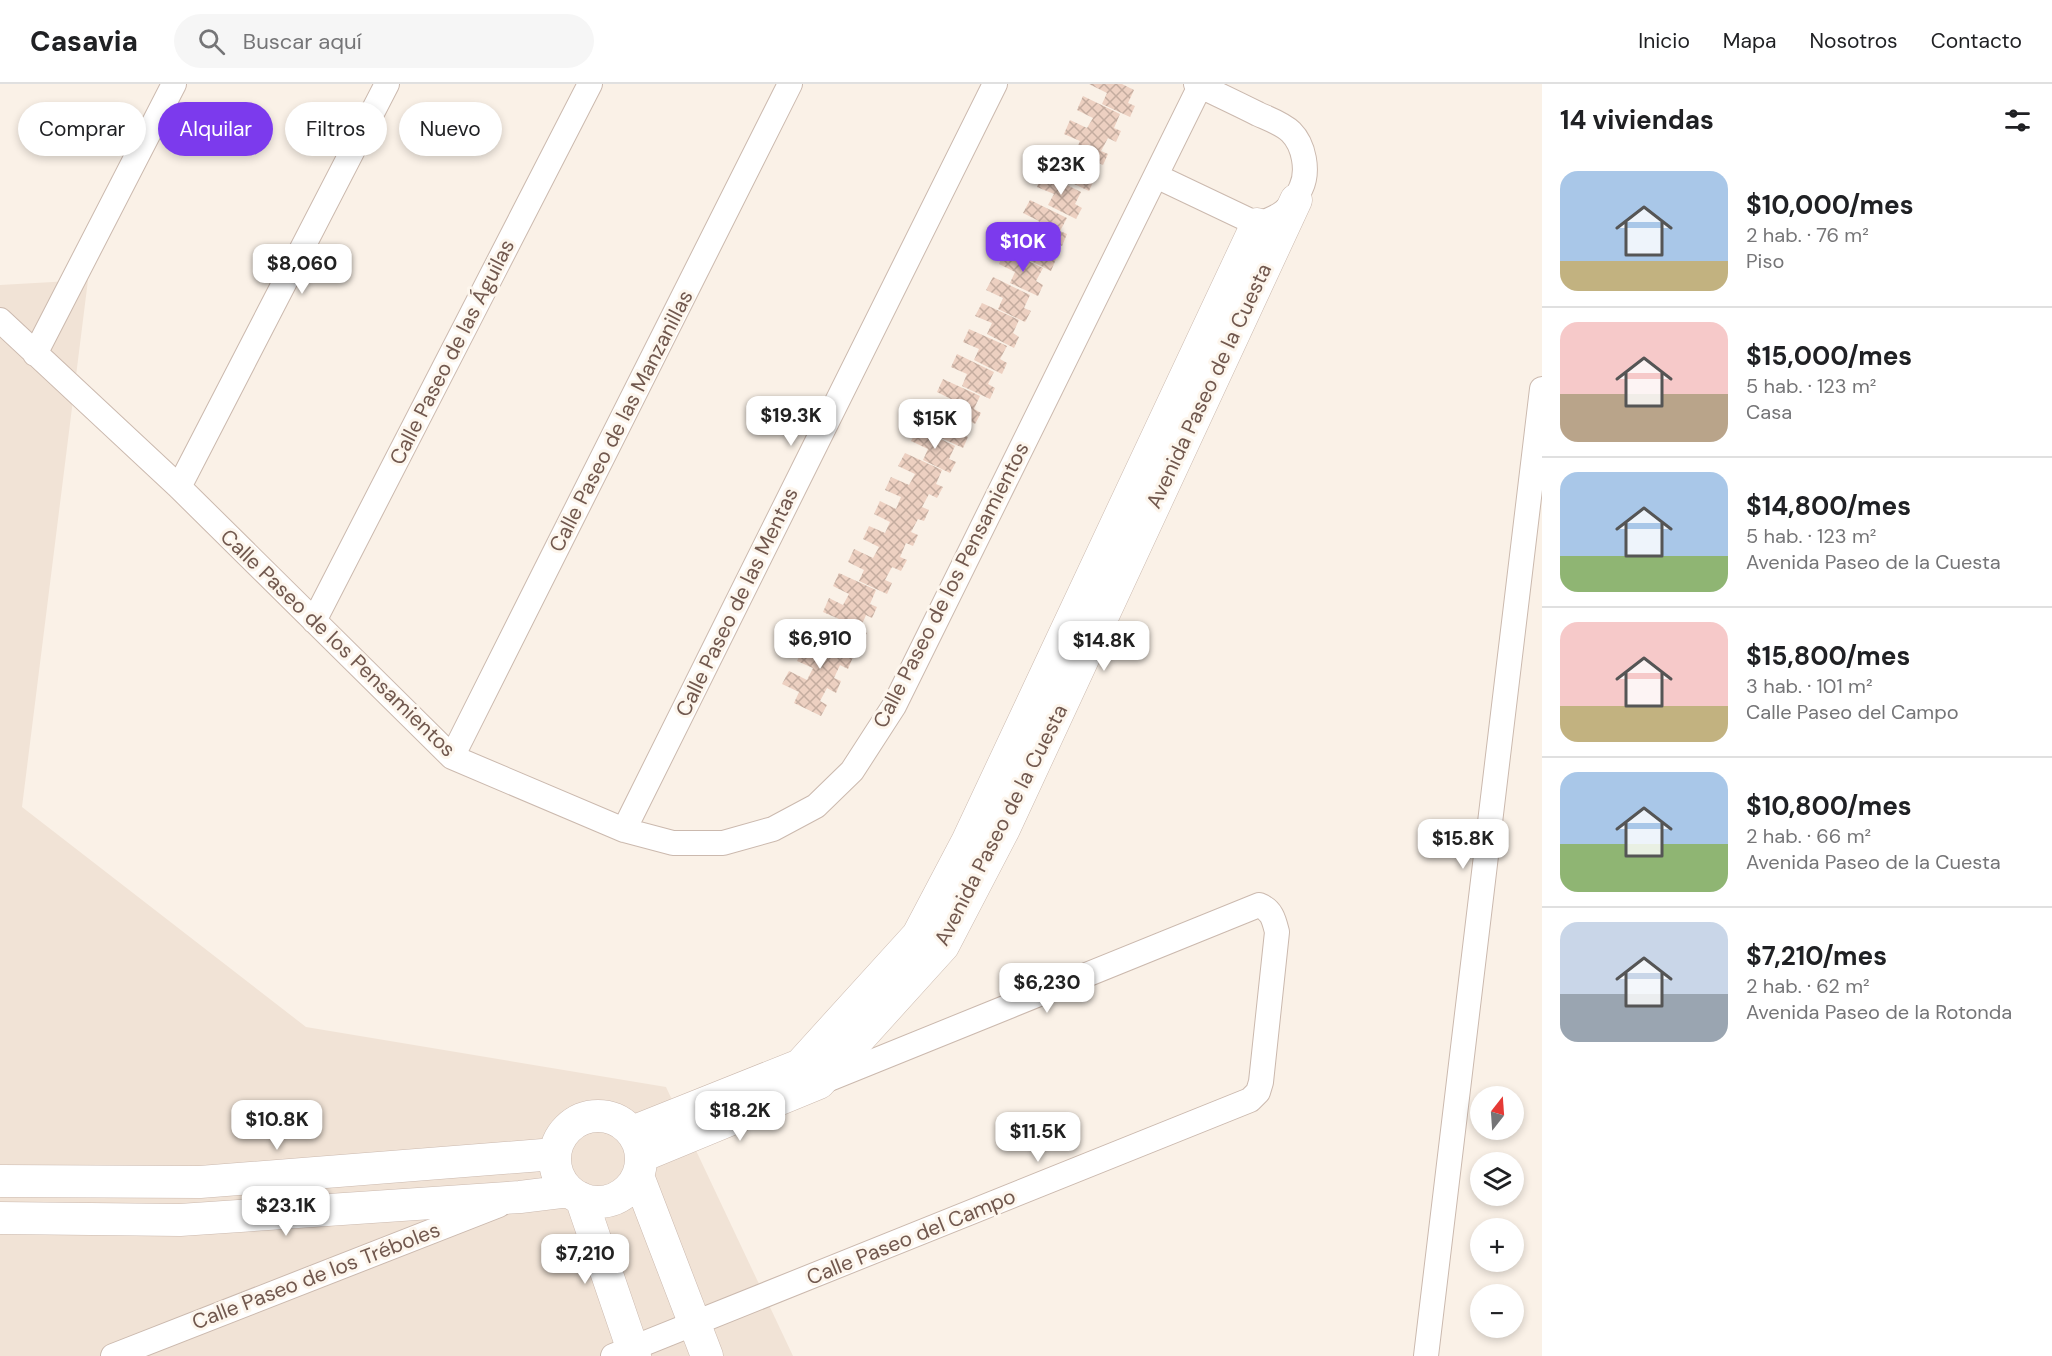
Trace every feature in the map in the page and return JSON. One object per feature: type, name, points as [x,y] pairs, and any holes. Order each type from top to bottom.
[{"type":"street","points":[[35,354],[174,84]]},
{"type":"street","points":[[179,487],[387,84]]},
{"type":"street","name":"Calle Paseo de las Águilas","points":[[314,621],[590,84]]},
{"type":"street","name":"Calle Paseo de las Manzanillas","points":[[452,757],[790,84]]},
{"type":"street","name":"Calle Paseo de las Mentas","points":[[624,830],[995,84]]},
{"type":"street","name":"Calle Paseo de los Pensamientos","points":[[0,320],[179,487],[452,757],[624,830],[673,843],[723,843],[773,829],[816,806],[852,771],[894,706],[1156,176],[1198,85],[1276,122],[1291,132],[1300,148],[1305,166],[1303,184],[1296,200]]},
{"type":"street","points":[[1156,176],[1257,224],[1272,220],[1286,211],[1296,200]]},
{"type":"street","name":"Avenida Paseo de la Cuesta","points":[[637,1154],[819,1083],[943,946],[1004,829],[1296,200]]},
{"type":"street","name":"Avenida Paseo de la Cuesta","points":[[637,1154],[800,1065],[918,935],[967,842],[1257,224]]},
{"type":"street","points":[[1422,1355],[1542,389]]},
{"type":"street","name":"Calle Paseo del Campo","points":[[627,1354],[695,1323],[1250,1100],[1258,1092],[1262,1082],[1277,932],[1272,914],[1259,905],[819,1083]]},
{"type":"street","points":[[627,1354],[575,1195],[558,1174],[555,1154],[564,1131],[574,1122],[599,1115],[611,1117],[623,1123],[637,1154],[707,1356]]},
{"type":"street","points":[[0,1181],[201,1182],[555,1154]]},
{"type":"street","points":[[0,1218],[180,1220],[520,1197],[575,1195],[594,1202],[607,1201],[620,1196],[631,1187],[637,1154]]},
{"type":"street","name":"Calle Paseo de los Tréboles","points":[[113,1356],[520,1197]]},
{"type":"shaded area","points":[[88,280],[22,807],[306,1027],[666,1087],[793,1356],[0,1356],[0,285]]},
{"type":"building","points":[[1089,84],[1122,84],[1134,90],[1128,103],[1135,106],[1130,117],[1102,104],[1107,93]]},
{"type":"building","points":[[1083,96],[1120,114],[1114,128],[1121,131],[1116,142],[1108,138],[1101,151],[1108,154],[1103,165],[1075,152],[1080,141],[1064,134],[1070,120],[1087,128],[1093,118],[1077,110]]},
{"type":"building","points":[[1056,146],[1094,164],[1087,177],[1094,180],[1089,191],[1061,178],[1066,167],[1050,159]]},
{"type":"building","points":[[1043,173],[1081,192],[1075,204],[1082,208],[1076,219],[1048,205],[1054,194],[1037,187]]},
{"type":"building","points":[[1030,200],[1067,218],[1060,231],[1067,234],[1062,246],[1056,243],[1050,256],[1056,259],[1051,271],[1023,257],[1028,246],[1012,239],[1019,226],[1042,236],[1034,232],[1039,221],[1023,213]]},
{"type":"building","points":[[1005,250],[1043,268],[1036,281],[1043,285],[1038,296],[1010,283],[1015,272],[999,264]]},
{"type":"building","points":[[993,277],[1030,295],[1024,308],[1031,311],[1025,322],[998,309],[1003,298],[986,290]]},
{"type":"building","points":[[982,303],[1019,320],[1013,333],[1019,337],[1014,348],[987,334],[992,323],[975,316]]},
{"type":"building","points":[[969,329],[1007,346],[1000,359],[1007,363],[1002,374],[974,360],[979,349],[963,342]]},
{"type":"building","points":[[957,354],[994,372],[988,384],[995,388],[990,399],[962,386],[967,374],[951,367]]},
{"type":"building","points":[[943,379],[980,396],[974,409],[981,413],[975,424],[968,420],[962,434],[968,437],[963,448],[935,435],[940,424],[924,416],[930,403],[947,411],[953,400],[937,392]]},
{"type":"building","points":[[918,428],[955,446],[949,459],[956,462],[950,473],[923,460],[928,449],[911,441]]},
{"type":"building","points":[[905,453],[942,470],[936,484],[943,487],[937,498],[929,494],[922,507],[929,510],[924,521],[918,519],[911,532],[918,535],[913,546],[906,543],[900,557],[907,560],[901,571],[892,567],[885,580],[892,583],[887,594],[859,581],[864,570],[848,562],[854,549],[873,558],[879,547],[863,539],[869,526],[885,533],[890,522],[874,514],[880,501],[896,509],[901,497],[885,490],[891,477],[909,485],[915,474],[898,466]]},
{"type":"building","points":[[839,573],[876,590],[870,604],[877,607],[872,618],[866,615],[860,629],[867,633],[861,644],[833,630],[839,619],[823,612],[829,598],[843,605],[849,594],[833,586]]},
{"type":"building","points":[[816,624],[853,641],[846,654],[853,657],[848,669],[840,665],[834,678],[841,681],[836,693],[827,688],[820,701],[827,705],[821,716],[794,703],[799,692],[782,684],[789,671],[807,680],[813,668],[797,661],[803,648],[820,656],[825,644],[809,636]]}]
